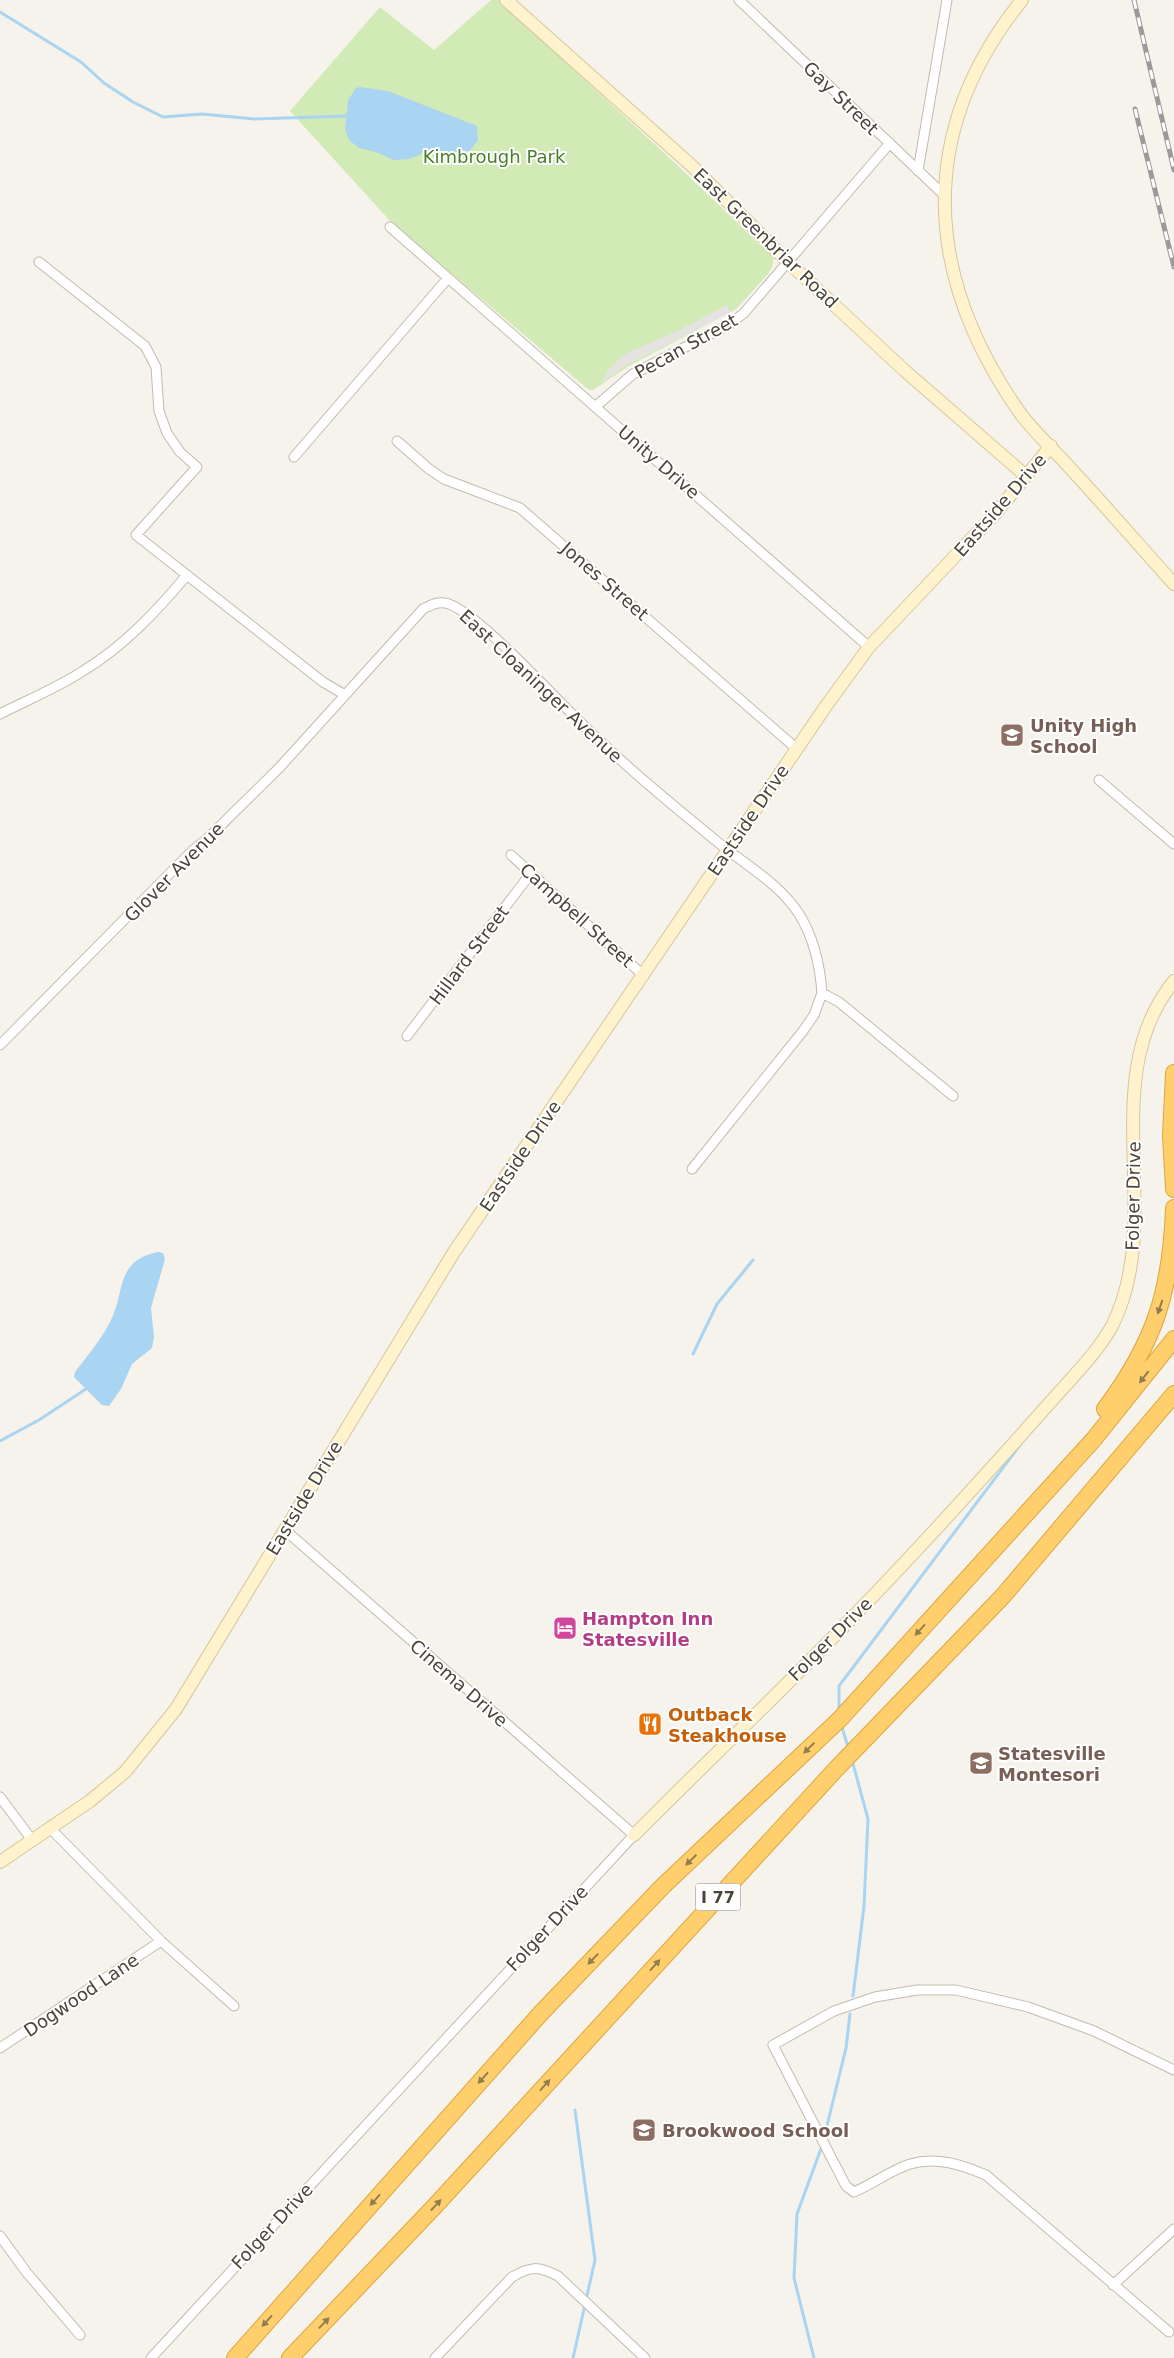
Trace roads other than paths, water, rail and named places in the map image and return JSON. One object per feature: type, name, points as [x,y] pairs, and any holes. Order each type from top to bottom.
[{"type":"highway","points":[[1174,1073],[1171,1136],[1174,1189]]},
{"type":"highway","points":[[940,1609],[1105,1410],[1144,1351],[1162,1301],[1173,1249],[1174,1208]]},
{"type":"highway","name":"I 77","points":[[234,2358],[541,2013],[663,1886],[840,1719],[1094,1440],[1174,1339]]},
{"type":"highway","name":"I 77","points":[[290,2358],[434,2207],[837,1768],[1003,1596],[1174,1393]]},
{"type":"street","name":"East Greenbriar Road","points":[[506,0],[692,166],[788,262],[904,370],[1026,476]]},
{"type":"street","name":"Gay Street","points":[[739,0],[944,195]]},
{"type":"street","points":[[918,171],[947,0]]},
{"type":"street","points":[[1022,0],[988,48],[962,101],[949,147],[944,195],[948,242],[954,270],[974,334],[994,372],[1022,414],[1174,584]]},
{"type":"street","name":"Pecan Street","points":[[596,407],[633,374],[730,324],[744,313],[890,143]]},
{"type":"street","name":"Unity Drive","points":[[390,227],[869,647]]},
{"type":"street","points":[[39,262],[132,333],[145,346],[156,367],[159,411],[167,433],[180,452],[197,467],[136,535],[323,682],[346,695]]},
{"type":"street","points":[[294,457],[448,278]]},
{"type":"street","name":"Jones Street","points":[[397,441],[444,480],[520,508],[797,749]]},
{"type":"street","name":"Eastside Drive","points":[[0,1862],[109,1787],[152,1742],[176,1709],[454,1252],[797,749],[869,647],[941,574],[994,515],[1051,446]]},
{"type":"street","points":[[0,714],[82,672],[121,644],[156,612],[187,575]]},
{"type":"street","name":"East Cloaninger Avenue","points":[[346,695],[423,609],[434,603],[446,603],[457,608],[482,626],[589,731],[656,792],[781,892],[799,914],[813,942],[820,966],[822,993]]},
{"type":"street","name":"Glover Avenue","points":[[0,1045],[193,850],[207,839],[280,767],[346,695]]},
{"type":"street","points":[[1099,780],[1174,844]]},
{"type":"street","name":"Campbell Street","points":[[511,855],[644,976]]},
{"type":"street","name":"Hillard Street","points":[[407,1036],[531,873]]},
{"type":"street","name":"Folger Drive","points":[[151,2358],[634,1835],[870,1599],[1095,1352],[1112,1326],[1122,1304],[1131,1269],[1135,1230],[1134,1108],[1136,1061],[1158,1007],[1174,981]]},
{"type":"street","points":[[692,1169],[803,1031],[814,1015],[822,993],[839,1002],[953,1096]]},
{"type":"street","name":"Cinema Drive","points":[[285,1530],[634,1835]]},
{"type":"street","points":[[0,1797],[32,1840]]},
{"type":"street","points":[[50,1828],[161,1941],[234,2006]]},
{"type":"street","name":"Dogwood Lane","points":[[0,2048],[161,1941]]},
{"type":"street","points":[[1170,2332],[986,2175],[960,2164],[935,2160],[910,2164],[854,2192],[846,2186],[773,2045],[834,2011],[875,1997],[917,1990],[956,1990],[1028,2008],[1094,2031],[1174,2070]]},
{"type":"street","points":[[1113,2285],[1174,2229]]},
{"type":"street","points":[[0,2236],[27,2273],[80,2335]]},
{"type":"street","points":[[440,2356],[512,2278],[526,2269],[543,2268],[558,2276],[645,2358]]},
{"type":"water","points":[[356,88],[388,91],[477,126],[478,141],[469,151],[421,154],[409,159],[393,160],[379,153],[359,148],[349,140],[345,129],[348,100]]},
{"type":"water","points":[[158,1252],[163,1253],[165,1259],[151,1308],[154,1337],[152,1348],[132,1364],[121,1389],[109,1406],[102,1405],[74,1377],[75,1372],[98,1342],[110,1322],[128,1270],[144,1256]]},
{"type":"waterway","points":[[0,12],[81,62],[104,83],[133,102],[163,117],[202,114],[254,119],[349,116]]},
{"type":"waterway","points":[[693,1354],[717,1304],[753,1260]]},
{"type":"waterway","points":[[0,1441],[39,1420],[89,1387]]},
{"type":"waterway","points":[[839,1711],[839,1686],[1020,1445]]},
{"type":"waterway","points":[[841,1724],[849,1750]]},
{"type":"waterway","points":[[852,1760],[868,1819],[864,1906],[853,1996]]},
{"type":"waterway","points":[[824,2138],[846,2048],[850,2014]]},
{"type":"waterway","points":[[573,2358],[595,2260],[575,2110]]},
{"type":"waterway","points":[[814,2358],[794,2278],[797,2214],[822,2146]]},
{"type":"railway","points":[[1134,0],[1174,170]]},
{"type":"railway","points":[[1135,109],[1174,267]]},
{"type":"place","name":"Unity High School","points":[[1012,735]]},
{"type":"place","name":"Hampton Inn Statesville","points":[[565,1628]]},
{"type":"place","name":"Outback Steakhouse","points":[[650,1724]]},
{"type":"place","name":"Statesville Montesori","points":[[981,1763]]},
{"type":"place","name":"Brookwood School","points":[[644,2130]]},
{"type":"park label","name":"Kimbrough Park","points":[[494,156]]}]
